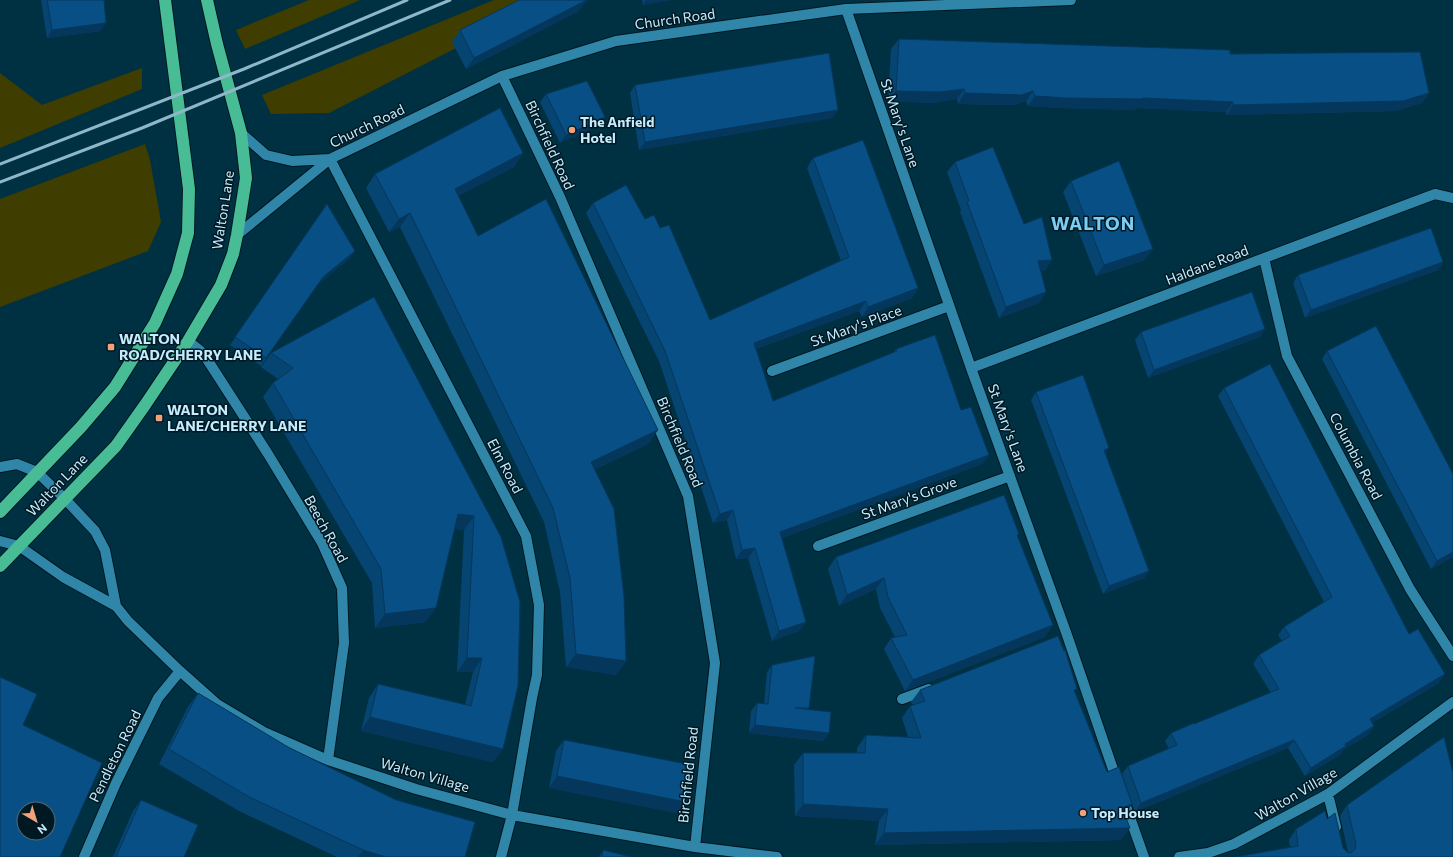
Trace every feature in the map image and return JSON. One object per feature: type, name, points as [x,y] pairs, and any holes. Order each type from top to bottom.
[{"type":"highway","name":"Walton Lane","points":[[0,512],[81,427],[115,387],[155,323],[177,274],[188,233],[189,189],[165,0]]},
{"type":"highway","name":"Walton Lane","points":[[0,566],[116,446],[188,341],[221,285],[233,254],[246,178],[241,133],[217,44],[207,0]]},
{"type":"street","name":"Church Road","points":[[237,235],[330,159],[502,76],[616,41],[846,9],[1071,0]]},
{"type":"street","name":"St Mary's Lane","points":[[846,9],[949,306],[1010,476],[1063,636],[1144,857]]},
{"type":"street","name":"Birchfield Road","points":[[502,76],[560,197],[688,496],[715,663],[695,847]]},
{"type":"street","name":"Church Road","points":[[241,133],[266,155],[292,161],[330,159]]},
{"type":"street","name":"Elm Road","points":[[330,159],[526,536],[539,605],[537,675],[512,814],[501,857]]},
{"type":"street","name":"Haldane Road","points":[[971,368],[1435,194],[1453,198]]},
{"type":"street","name":"Columbia Road","points":[[1264,258],[1287,356],[1410,589],[1453,656]]},
{"type":"street","name":"St Mary's Place","points":[[772,371],[949,306]]},
{"type":"street","name":"Beech Road","points":[[188,341],[203,353],[268,454],[322,543],[342,588],[344,643],[328,760]]},
{"type":"street","points":[[0,467],[17,464],[37,472]]},
{"type":"street","name":"Walton Village","points":[[37,472],[95,531],[104,550],[116,606]]},
{"type":"street","name":"St Mary's Grove","points":[[818,546],[1010,476]]},
{"type":"street","points":[[0,541],[19,546]]},
{"type":"street","name":"Walton Village","points":[[19,546],[63,577],[116,606],[128,621],[217,704],[264,732],[328,760],[416,789],[512,814],[695,847],[776,857]]},
{"type":"street","name":"Pendleton Road","points":[[84,857],[116,783],[158,698],[180,671]]},
{"type":"street","points":[[902,699],[938,685]]},
{"type":"street","name":"Walton Village","points":[[1179,857],[1208,855],[1234,844],[1328,794],[1453,704]]},
{"type":"street","points":[[1328,794],[1338,836]]},
{"type":"shaded area","points":[[309,0],[360,0],[245,49],[236,30]]},
{"type":"shaded area","points":[[494,0],[550,0],[329,113],[271,114],[262,95]]},
{"type":"shaded area","points":[[142,68],[142,89],[0,148],[0,73],[42,105]]},
{"type":"shaded area","points":[[145,144],[150,160],[161,222],[148,251],[0,307],[0,199]]},
{"type":"building","points":[[47,0],[104,0],[106,23],[52,30]]},
{"type":"building","points":[[519,0],[587,0],[474,58],[460,30]]},
{"type":"building","points":[[899,39],[1230,50],[1230,54],[1420,52],[1429,93],[1403,101],[1233,105],[1233,102],[1143,98],[1067,98],[1035,96],[1033,91],[1021,95],[965,93],[964,89],[940,92],[896,91]]},
{"type":"building","points":[[829,53],[838,110],[645,142],[635,85]]},
{"type":"building","points":[[587,81],[605,117],[566,135],[546,94]]},
{"type":"building","points":[[500,108],[523,153],[455,189],[478,236],[546,199],[658,430],[591,462],[614,509],[624,597],[626,661],[576,654],[570,578],[553,508],[410,213],[399,219],[375,174]]},
{"type":"building","points":[[863,140],[918,288],[868,307],[866,301],[754,343],[773,401],[897,351],[896,349],[935,335],[961,410],[971,407],[989,455],[780,532],[806,622],[779,631],[755,548],[742,550],[733,510],[720,514],[665,351],[593,203],[626,185],[645,219],[654,215],[660,228],[669,225],[710,320],[849,257],[813,158]]},
{"type":"building","points":[[993,147],[1024,224],[1042,217],[1052,260],[1038,261],[1046,292],[1006,307],[967,202],[969,201],[955,162]]},
{"type":"building","points":[[1119,161],[1153,249],[1104,265],[1071,181]]},
{"type":"building","points":[[327,204],[355,251],[323,277],[266,358],[235,337]]},
{"type":"building","points":[[1431,228],[1443,262],[1311,310],[1298,275]]},
{"type":"building","points":[[1252,292],[1265,329],[1154,370],[1141,332]]},
{"type":"building","points":[[374,297],[501,537],[520,602],[518,686],[503,749],[370,717],[378,684],[471,706],[482,658],[467,658],[474,516],[458,514],[436,608],[385,614],[381,569],[273,383],[293,368],[271,353]]},
{"type":"building","points":[[1376,326],[1453,474],[1453,552],[1437,561],[1327,351]]},
{"type":"building","points":[[1270,364],[1409,634],[1418,629],[1445,674],[1370,719],[1374,726],[1311,768],[1294,740],[1141,803],[1128,766],[1177,745],[1171,733],[1279,689],[1259,655],[1290,636],[1284,627],[1332,597],[1224,388]]},
{"type":"building","points":[[1083,375],[1109,448],[1104,450],[1149,571],[1109,586],[1036,392]]},
{"type":"building","points":[[1004,495],[1019,534],[1017,535],[1053,625],[913,680],[891,638],[907,635],[888,597],[884,578],[847,595],[836,557]]},
{"type":"building","points":[[1058,636],[1064,651],[1065,650],[1077,689],[1074,690],[1107,772],[1119,767],[1132,804],[1122,808],[1130,828],[884,833],[888,809],[803,804],[803,753],[865,753],[866,735],[921,738],[910,706],[925,701],[920,690]]},
{"type":"building","points":[[815,656],[809,708],[795,708],[831,712],[829,733],[755,725],[757,703],[768,704],[772,665]]},
{"type":"building","points":[[0,677],[37,694],[23,725],[102,763],[60,857],[0,857]]},
{"type":"building","points":[[198,693],[288,747],[396,800],[475,822],[465,857],[386,857],[363,850],[249,797],[169,749]]},
{"type":"building","points":[[1444,737],[1453,773],[1453,857],[1236,857],[1298,846],[1296,829],[1325,811],[1327,819],[1335,813],[1343,848],[1347,852],[1351,853],[1355,849],[1356,845],[1347,805]]},
{"type":"building","points":[[564,740],[692,765],[685,802],[557,776]]},
{"type":"building","points":[[141,800],[198,825],[184,857],[116,857]]},
{"type":"building","points":[[603,850],[631,857],[602,857]]},
{"type":"railway","points":[[0,164],[244,69],[407,0]]},
{"type":"railway","points":[[0,182],[142,128],[450,0]]},
{"type":"place","name":"The Anfield Hotel","points":[[572,130]]},
{"type":"place","name":"WALTON ROAD/CHERRY LANE","points":[[111,347]]},
{"type":"place","name":"WALTON LANE/CHERRY LANE","points":[[159,418]]},
{"type":"place","name":"Top House","points":[[1083,813]]},
{"type":"district","name":"WALTON","points":[[1093,224]]}]
